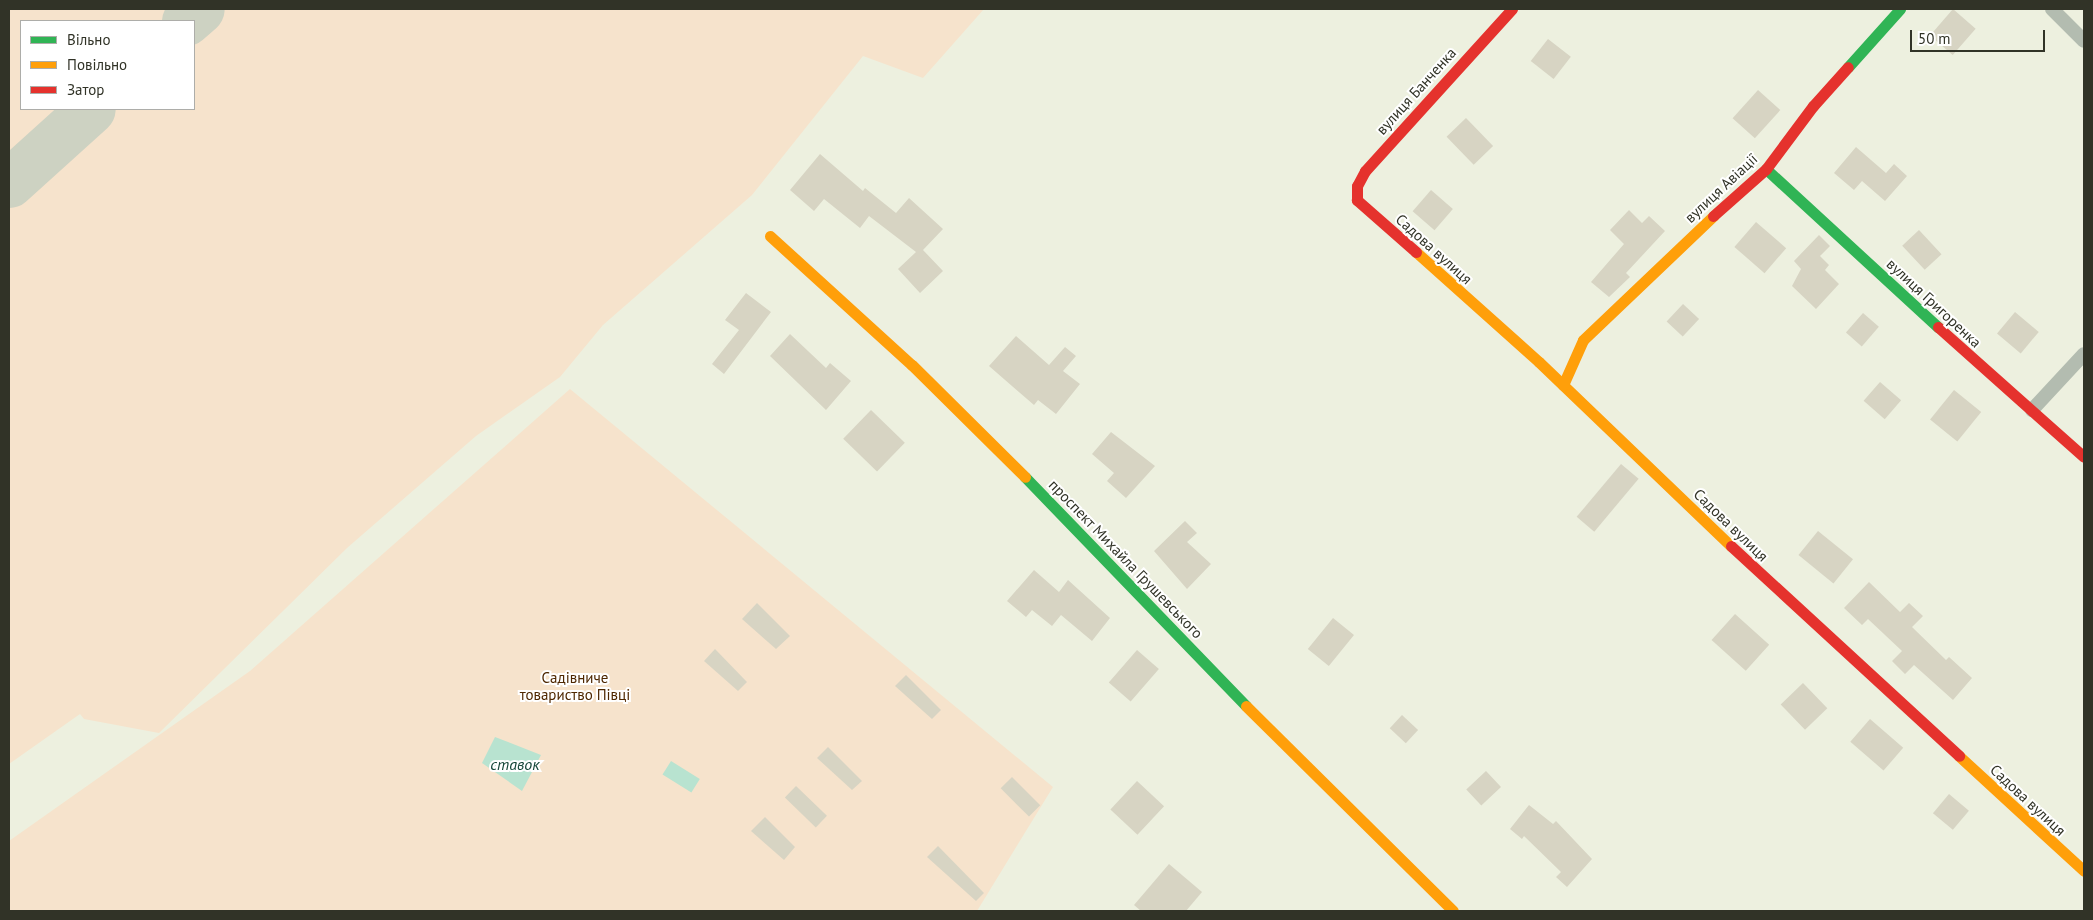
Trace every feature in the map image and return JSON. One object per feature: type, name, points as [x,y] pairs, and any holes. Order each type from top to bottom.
[{"type":"street","name":"вулиця Банченка","points":[[1357,200],[1357,186],[1365,171],[1512,9]]},
{"type":"street","name":"вулиця Авіації","points":[[1563,385],[1584,340],[1666,258],[1766,169],[1813,106],[1900,9]]},
{"type":"street","points":[[2052,9],[2084,41]]},
{"type":"street","name":"вулиця Григоренка","points":[[1766,169],[2084,457]]},
{"type":"street","name":"Садова вулиця","points":[[1357,200],[1563,385],[1785,597],[2084,871]]},
{"type":"street","name":"проспект Михайла Грушевського","points":[[770,236],[912,365],[997,448],[1145,598],[1256,716],[1453,911]]},
{"type":"street","points":[[2032,410],[2084,354]]},
{"type":"green space","points":[[9,9],[984,9],[923,78],[863,56],[752,195],[603,325],[560,377],[476,436],[347,548],[159,733],[84,719],[80,714],[9,764]]},
{"type":"green space","name":"Садівниче товариство Півці","points":[[570,389],[1053,787],[977,911],[9,911],[9,841],[250,671]]},
{"type":"water","name":"ставок","points":[[495,737],[541,755],[522,791],[482,763]]},
{"type":"water","points":[[671,761],[700,779],[691,793],[663,775]]},
{"type":"building","points":[[1953,9],[1976,29],[1953,55],[1930,35]]},
{"type":"building","points":[[1548,39],[1571,57],[1554,79],[1531,61]]},
{"type":"building","points":[[1758,90],[1780,110],[1755,138],[1733,118]]},
{"type":"building","points":[[1466,118],[1493,146],[1474,165],[1447,137]]},
{"type":"building","points":[[1856,147],[1886,173],[1894,164],[1907,176],[1885,201],[1862,181],[1854,190],[1834,173]]},
{"type":"building","points":[[820,154],[863,191],[865,188],[896,213],[909,198],[943,229],[923,250],[943,271],[920,293],[898,269],[916,252],[869,216],[860,228],[824,199],[814,211],[790,190]]},
{"type":"building","points":[[1431,190],[1453,209],[1435,230],[1413,211]]},
{"type":"building","points":[[1629,210],[1642,223],[1649,216],[1665,231],[1626,273],[1630,277],[1609,297],[1591,282],[1624,244],[1610,230]]},
{"type":"building","points":[[1756,222],[1786,248],[1765,273],[1734,247]]},
{"type":"building","points":[[1919,230],[1942,254],[1925,270],[1902,246]]},
{"type":"building","points":[[1819,235],[1830,246],[1820,256],[1829,265],[1825,270],[1839,284],[1816,309],[1792,286],[1801,269],[1794,261]]},
{"type":"building","points":[[746,293],[771,312],[724,374],[712,364],[739,330],[725,320]]},
{"type":"building","points":[[1683,304],[1699,319],[1683,337],[1667,322]]},
{"type":"building","points":[[2015,312],[2039,332],[2021,353],[1997,333]]},
{"type":"building","points":[[1863,313],[1879,327],[1862,346],[1846,333]]},
{"type":"building","points":[[790,334],[826,368],[830,363],[851,381],[826,410],[770,356]]},
{"type":"building","points":[[1016,336],[1049,365],[1065,347],[1076,356],[1063,371],[1080,384],[1056,414],[1038,400],[1034,405],[989,366]]},
{"type":"building","points":[[1880,382],[1901,400],[1885,419],[1864,401]]},
{"type":"building","points":[[1954,390],[1981,412],[1957,442],[1930,420]]},
{"type":"building","points":[[871,410],[905,443],[877,471],[843,439]]},
{"type":"building","points":[[1111,432],[1155,466],[1126,498],[1107,481],[1114,473],[1092,454]]},
{"type":"building","points":[[1621,464],[1639,479],[1594,532],[1577,517]]},
{"type":"building","points":[[1185,521],[1197,533],[1187,542],[1211,564],[1187,589],[1154,551]]},
{"type":"building","points":[[1818,531],[1853,559],[1833,583],[1798,555]]},
{"type":"building","points":[[1034,570],[1059,592],[1068,580],[1110,618],[1092,641],[1061,615],[1052,626],[1032,610],[1026,617],[1007,601]]},
{"type":"building","points":[[1869,582],[1900,612],[1909,603],[1923,616],[1912,627],[1946,660],[1949,657],[1972,678],[1953,700],[1914,665],[1905,674],[1892,661],[1902,651],[1868,619],[1862,625],[1844,608]]},
{"type":"building","points":[[757,603],[790,636],[776,649],[742,619]]},
{"type":"building","points":[[1735,614],[1769,645],[1746,671],[1712,640]]},
{"type":"building","points":[[1333,618],[1354,635],[1329,666],[1308,649]]},
{"type":"building","points":[[715,649],[747,682],[738,691],[704,661]]},
{"type":"building","points":[[1137,650],[1159,669],[1131,701],[1109,682]]},
{"type":"building","points":[[906,675],[941,710],[932,719],[895,686]]},
{"type":"building","points":[[1803,683],[1827,708],[1805,730],[1781,705]]},
{"type":"building","points":[[1402,715],[1418,730],[1406,743],[1390,728]]},
{"type":"building","points":[[1870,719],[1903,748],[1884,771],[1850,742]]},
{"type":"building","points":[[828,747],[862,781],[852,790],[817,758]]},
{"type":"building","points":[[1486,771],[1501,787],[1481,806],[1466,789]]},
{"type":"building","points":[[1012,777],[1040,805],[1029,817],[1001,788]]},
{"type":"building","points":[[1137,781],[1164,806],[1137,835],[1110,810]]},
{"type":"building","points":[[796,786],[827,816],[816,827],[785,798]]},
{"type":"building","points":[[1949,794],[1969,811],[1953,830],[1933,813]]},
{"type":"building","points":[[1529,805],[1553,824],[1556,821],[1592,859],[1567,887],[1556,877],[1561,872],[1524,836],[1522,839],[1510,829]]},
{"type":"building","points":[[765,817],[795,847],[784,860],[751,831]]},
{"type":"building","points":[[938,846],[984,893],[976,901],[927,857]]},
{"type":"building","points":[[1169,864],[1202,892],[1186,911],[1141,911],[1134,905]]},
{"type":"taxiway","points":[[187,20],[200,9]]},
{"type":"taxiway","points":[[9,183],[90,110]]},
{"type":"traffic: fast","points":[[1848,67],[1900,9]]},
{"type":"traffic: fast","points":[[1766,169],[1938,327]]},
{"type":"traffic: fast","points":[[1025,477],[1246,706]]},
{"type":"traffic: slow","points":[[1563,385],[1583,340],[1713,216]]},
{"type":"traffic: slow","points":[[770,236],[912,365],[1025,477]]},
{"type":"traffic: slow","points":[[1416,252],[1539,362],[1731,546]]},
{"type":"traffic: slow","points":[[1246,706],[1453,911]]},
{"type":"traffic: slow","points":[[1959,756],[2084,871]]},
{"type":"traffic: jam","points":[[1416,252],[1357,200],[1357,186],[1365,171],[1512,9]]},
{"type":"traffic: jam","points":[[1713,216],[1766,169],[1813,106],[1848,67]]},
{"type":"traffic: jam","points":[[1938,327],[2084,457]]},
{"type":"traffic: jam","points":[[1731,546],[1959,756]]}]
